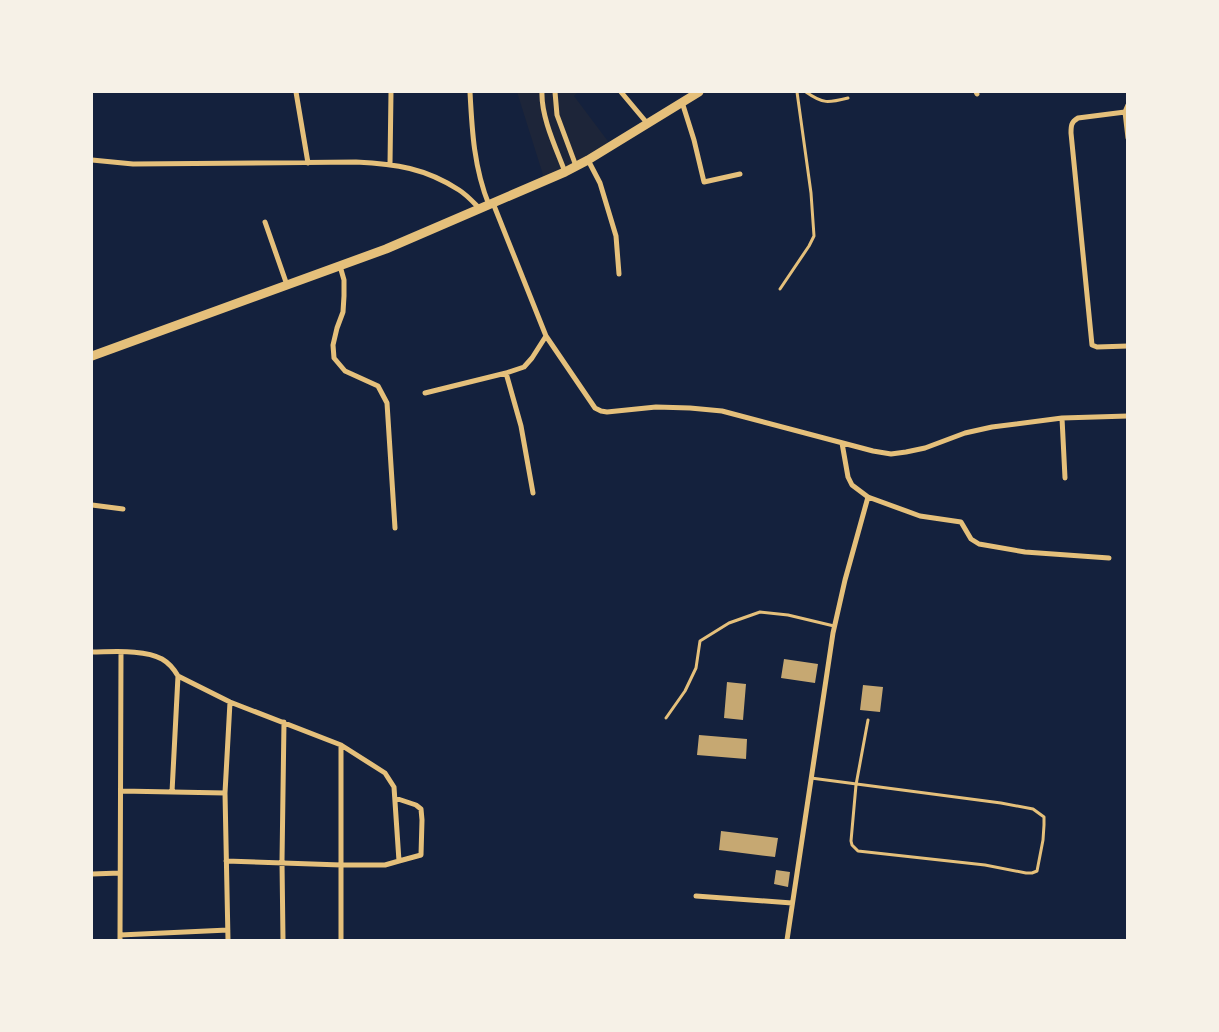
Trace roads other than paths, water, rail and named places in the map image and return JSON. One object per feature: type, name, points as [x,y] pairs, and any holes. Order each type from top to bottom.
[{"type":"main road","points":[[92,356],[386,249],[488,206],[588,160],[699,92]]},
{"type":"street","points":[[296,92],[308,163]]},
{"type":"street","points":[[390,164],[391,92]]},
{"type":"street","points":[[470,92],[476,161],[488,206],[546,336],[595,408],[600,411],[656,407],[722,411],[891,454],[926,448],[976,430],[1062,418],[1128,416]]},
{"type":"street","points":[[542,92],[545,118],[565,172]]},
{"type":"street","points":[[555,92],[557,115],[576,166]]},
{"type":"street","points":[[621,92],[647,123]]},
{"type":"street","points":[[682,102],[704,182],[740,174]]},
{"type":"street","points":[[1128,105],[1125,112],[1128,138]]},
{"type":"street","points":[[1125,112],[1078,118],[1071,125],[1071,133],[1092,345],[1097,347],[1128,346]]},
{"type":"street","points":[[92,160],[133,164],[356,162],[390,164],[433,175],[488,206]]},
{"type":"street","points":[[588,160],[600,183],[616,236],[619,274]]},
{"type":"street","points":[[265,222],[287,285]]},
{"type":"street","points":[[340,266],[344,280],[343,312],[333,345],[334,358],[345,371],[378,386],[387,403],[395,528]]},
{"type":"street","points":[[425,393],[524,367],[546,336]]},
{"type":"street","points":[[506,373],[521,426],[533,493]]},
{"type":"street","points":[[1062,418],[1065,478]]},
{"type":"street","points":[[842,443],[848,477],[852,485],[868,497],[920,516],[961,522],[971,539],[980,544],[1025,552],[1109,558]]},
{"type":"street","points":[[787,940],[834,626],[868,497]]},
{"type":"street","points":[[92,505],[123,509]]},
{"type":"street","points":[[92,652],[149,654],[162,659],[173,668],[178,676],[230,702],[341,745],[385,773],[394,787],[399,861]]},
{"type":"street","points":[[121,652],[120,938],[228,930]]},
{"type":"street","points":[[172,792],[178,676]]},
{"type":"street","points":[[228,940],[225,793],[230,702]]},
{"type":"street","points":[[283,940],[284,722]]},
{"type":"street","points":[[341,745],[341,940]]},
{"type":"street","points":[[121,791],[225,793]]},
{"type":"street","points":[[226,861],[340,866],[385,865],[421,855],[422,812],[416,805],[395,798]]},
{"type":"street","points":[[92,874],[120,873]]},
{"type":"street","points":[[696,896],[792,903]]},
{"type":"street","points":[[174,933],[174,940]]},
{"type":"lane","points":[[780,289],[814,236],[812,194],[797,92]]},
{"type":"lane","points":[[806,92],[826,102],[848,98]]},
{"type":"lane","points":[[666,718],[685,691],[696,668],[700,641],[729,623],[760,612],[788,615],[834,626]]},
{"type":"lane","points":[[811,778],[856,784],[974,799],[1033,809],[1044,817],[1037,871],[1026,873],[986,865],[858,851],[851,841],[856,784],[868,720]]}]
